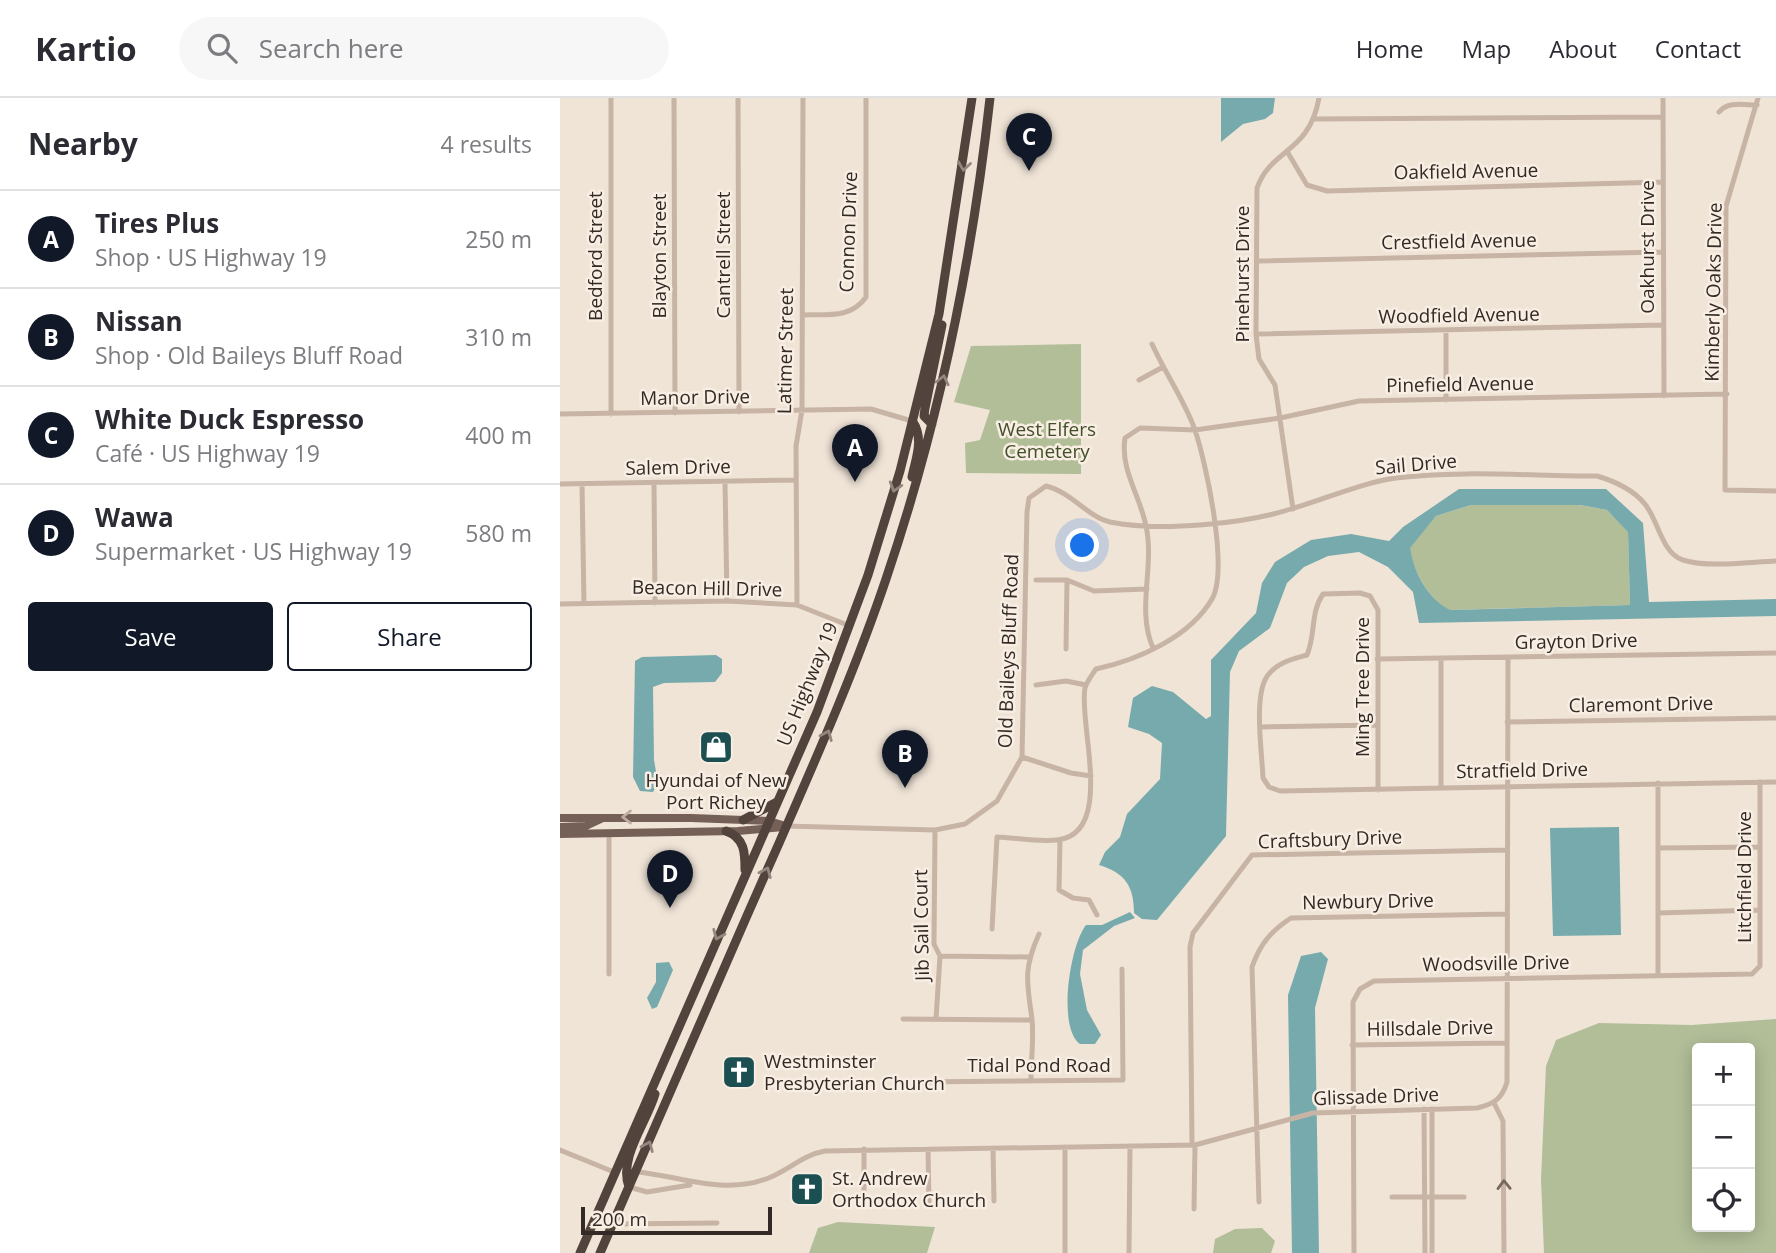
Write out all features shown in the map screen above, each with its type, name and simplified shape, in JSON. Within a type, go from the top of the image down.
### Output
[{"type":"highway","name":"US Highway 19","points":[[580,1253],[778,800],[850,626],[914,422],[939,314],[958,205],[972,98]]},
{"type":"highway","name":"US Highway 19","points":[[600,1253],[867,634],[906,517],[932,424],[964,279],[990,98]]},
{"type":"highway","points":[[932,424],[924,416],[943,324],[939,314]]},
{"type":"highway","points":[[906,517],[919,446],[919,433],[914,422]]},
{"type":"highway","points":[[743,820],[778,800]]},
{"type":"highway","points":[[726,831],[736,835],[744,846],[746,873]]},
{"type":"highway","points":[[629,1187],[626,1178],[627,1162],[650,1109],[662,1069]]},
{"type":"main road","points":[[560,827],[586,826],[604,817]]},
{"type":"main road","points":[[560,818],[743,820],[786,826]]},
{"type":"main road","points":[[560,834],[726,831],[767,825]]},
{"type":"street","name":"Bedford Street","points":[[611,98],[611,414]]},
{"type":"street","name":"Blayton Street","points":[[674,98],[675,413]]},
{"type":"street","name":"Cantrell Street","points":[[738,98],[739,412]]},
{"type":"street","name":"Latimer Street","points":[[797,605],[796,446],[802,410],[803,98]]},
{"type":"street","name":"Connon Drive","points":[[802,314],[849,313],[859,307],[866,297],[866,98]]},
{"type":"street","name":"Pinehurst Drive","points":[[1293,509],[1275,386],[1259,359],[1256,334],[1257,188],[1264,170],[1288,153],[1306,135],[1314,119],[1319,98]]},
{"type":"street","name":"Oakhurst Drive","points":[[1663,98],[1664,396]]},
{"type":"street","name":"Kimberly Oaks Drive","points":[[1758,98],[1727,206],[1725,490],[1776,491]]},
{"type":"street","points":[[1719,112],[1723,107],[1731,105],[1757,105]]},
{"type":"street","points":[[1314,119],[1663,117]]},
{"type":"street","name":"Oakfield Avenue","points":[[1288,153],[1307,185],[1327,191],[1663,182]]},
{"type":"street","name":"Crestfield Avenue","points":[[1257,261],[1663,252]]},
{"type":"street","name":"Woodfield Avenue","points":[[1256,334],[1663,325]]},
{"type":"street","points":[[1446,331],[1446,400]]},
{"type":"street","points":[[992,929],[997,837],[1060,840],[1077,830],[1089,810],[1093,792],[1084,701],[1086,685],[1097,669],[1127,662],[1194,622],[1214,597],[1217,566],[1215,524],[1195,429],[1152,344]]},
{"type":"street","points":[[1139,380],[1163,367]]},
{"type":"street","name":"Pinefield Avenue","points":[[1153,648],[1145,629],[1150,553],[1146,524],[1122,457],[1125,438],[1140,428],[1195,429],[1280,418],[1359,401],[1727,394]]},
{"type":"street","name":"Manor Drive","points":[[560,415],[871,409],[914,422]]},
{"type":"street","name":"Sail Drive","points":[[1036,491],[1046,486],[1059,489],[1108,522],[1215,524],[1254,520],[1352,488],[1395,478],[1456,475],[1597,476],[1618,483],[1644,503],[1672,553],[1683,560],[1722,563],[1776,561]]},
{"type":"street","name":"Salem Drive","points":[[560,484],[796,480]]},
{"type":"street","points":[[725,482],[727,601]]},
{"type":"street","points":[[654,483],[655,603]]},
{"type":"street","points":[[582,484],[584,604]]},
{"type":"street","name":"Old Baileys Bluff Road","points":[[786,826],[935,830],[965,824],[997,801],[1021,757],[1027,512],[1029,498],[1036,491]]},
{"type":"street","points":[[1036,580],[1067,580],[1094,591],[1147,589]]},
{"type":"street","points":[[1066,649],[1067,580]]},
{"type":"street","name":"Ming Tree Drive","points":[[1261,727],[1261,687],[1269,673],[1283,663],[1307,655],[1313,642],[1314,607],[1324,594],[1360,593],[1370,596],[1378,610],[1378,790]]},
{"type":"street","name":"Beacon Hill Drive","points":[[560,604],[727,601],[797,605],[850,626]]},
{"type":"street","name":"Grayton Drive","points":[[1377,659],[1776,653]]},
{"type":"street","points":[[1504,1253],[1503,1121],[1494,1103],[1503,1094],[1507,1082],[1508,658]]},
{"type":"street","points":[[1441,659],[1441,788]]},
{"type":"street","points":[[1036,685],[1066,681],[1086,685]]},
{"type":"street","name":"Claremont Drive","points":[[1507,722],[1776,718]]},
{"type":"street","points":[[1261,727],[1378,724]]},
{"type":"street","name":"Stratfield Drive","points":[[1261,727],[1263,778],[1269,787],[1280,791],[1776,782]]},
{"type":"street","points":[[1021,757],[1071,773],[1091,776]]},
{"type":"street","name":"Litchfield Drive","points":[[1756,972],[1760,966],[1760,782]]},
{"type":"street","points":[[1658,783],[1658,975]]},
{"type":"street","name":"Jib Sail Court","points":[[935,830],[934,944],[940,956],[936,1019]]},
{"type":"street","points":[[609,833],[609,974]]},
{"type":"street","points":[[1060,840],[1059,890],[1073,898],[1089,900],[1097,915]]},
{"type":"street","points":[[1658,848],[1760,847]]},
{"type":"street","name":"Craftsbury Drive","points":[[1194,1144],[1190,947],[1193,933],[1252,855],[1507,850]]},
{"type":"street","points":[[1658,913],[1759,910]]},
{"type":"street","name":"Newbury Drive","points":[[1259,1202],[1259,1130],[1252,967],[1259,948],[1273,930],[1291,918],[1506,914]]},
{"type":"street","points":[[1031,1080],[1032,1020],[1026,997],[1028,957],[1039,934]]},
{"type":"street","points":[[940,956],[1028,957]]},
{"type":"street","name":"Tidal Pond Road","points":[[915,1082],[1123,1080],[1122,969]]},
{"type":"street","name":"Woodsville Drive","points":[[1354,1253],[1352,1045],[1353,1002],[1360,989],[1374,981],[1756,972]]},
{"type":"street","points":[[903,1019],[1032,1020]]},
{"type":"street","name":"Hillsdale Drive","points":[[1352,1045],[1507,1043]]},
{"type":"street","name":"Glissade Drive","points":[[629,1187],[647,1192],[693,1184],[754,1182],[767,1179],[814,1153],[864,1149],[1194,1144],[1259,1130],[1296,1116],[1354,1110],[1477,1108],[1494,1103]]},
{"type":"street","points":[[1424,1109],[1428,1155]]},
{"type":"street","points":[[1425,1253],[1432,1109]]},
{"type":"street","points":[[1424,1132],[1432,1132]]},
{"type":"street","points":[[1194,1144],[1194,1209]]},
{"type":"street","points":[[1129,1253],[1130,1146]]},
{"type":"street","points":[[1065,1147],[1065,1253]]},
{"type":"street","points":[[993,1148],[994,1201]]},
{"type":"street","points":[[864,1149],[864,1203]]},
{"type":"street","points":[[928,1149],[929,1203]]},
{"type":"street","points":[[560,1150],[614,1172]]},
{"type":"street","name":"Glissade Drive","points":[[637,1172],[693,1184]]},
{"type":"street","points":[[1392,1197],[1464,1197]]},
{"type":"street","points":[[1428,1197],[1432,1253]]},
{"type":"street","points":[[612,1224],[718,1223]]},
{"type":"green space","name":"West Elfers Cemetery","points":[[1081,344],[1081,474],[966,473],[965,443],[980,440],[990,410],[954,402],[971,346]]},
{"type":"green space","points":[[1471,505],[1579,505],[1607,510],[1628,531],[1630,605],[1449,610],[1441,605],[1423,584],[1409,548],[1436,516]]},
{"type":"green space","points":[[1776,1019],[1776,1253],[1544,1253],[1541,1179],[1546,1066],[1556,1040],[1599,1023],[1692,1025]]},
{"type":"green space","points":[[838,1222],[935,1227],[927,1253],[809,1253],[818,1228]]},
{"type":"green space","points":[[1262,1228],[1275,1241],[1271,1253],[1213,1253],[1215,1239],[1235,1229]]},
{"type":"water","points":[[1221,98],[1275,98],[1273,113],[1265,119],[1243,124],[1221,142]]},
{"type":"water","points":[[1459,489],[1606,489],[1643,523],[1649,602],[1776,599],[1776,616],[1419,623],[1413,592],[1388,567],[1359,552],[1328,556],[1304,567],[1287,583],[1270,628],[1239,651],[1230,672],[1226,836],[1157,920],[1142,919],[1134,913],[1132,895],[1126,882],[1115,872],[1099,865],[1105,852],[1120,837],[1127,814],[1160,779],[1162,743],[1149,734],[1128,727],[1133,698],[1152,686],[1173,692],[1206,719],[1211,716],[1211,660],[1256,613],[1262,583],[1275,562],[1311,540],[1351,534],[1389,541],[1403,527]],"holes":[[[1471,505],[1580,505],[1607,510],[1628,532],[1630,605],[1450,610],[1428,591],[1415,566],[1410,548],[1436,516]]]},
{"type":"water","points":[[716,655],[722,659],[722,673],[715,682],[664,683],[653,687],[654,760],[658,783],[653,792],[640,791],[633,777],[635,661],[642,657]]},
{"type":"water","points":[[1619,827],[1621,935],[1553,936],[1550,828]]},
{"type":"water","points":[[1130,912],[1135,918],[1114,926],[1083,950],[1080,974],[1087,1010],[1101,1035],[1095,1044],[1080,1044],[1073,1035],[1069,1021],[1068,986],[1080,935],[1086,925],[1102,925]]},
{"type":"water","points":[[1321,952],[1328,959],[1315,1008],[1319,1253],[1292,1253],[1288,995],[1301,956]]},
{"type":"water","points":[[669,962],[673,970],[657,1007],[652,1009],[647,998],[656,982],[656,963]]},
{"type":"place","name":"White Duck Espresso","points":[[1029,171]]},
{"type":"place","name":"Tires Plus","points":[[855,482]]},
{"type":"place","name":"Hyundai of New Port Richey","points":[[716,747]]},
{"type":"place","name":"Nissan","points":[[905,788]]},
{"type":"place","name":"Wawa","points":[[670,908]]},
{"type":"place","name":"Westminster Presbyterian Church","points":[[739,1072]]},
{"type":"place","name":"St. Andrew Orthodox Church","points":[[807,1189]]}]
